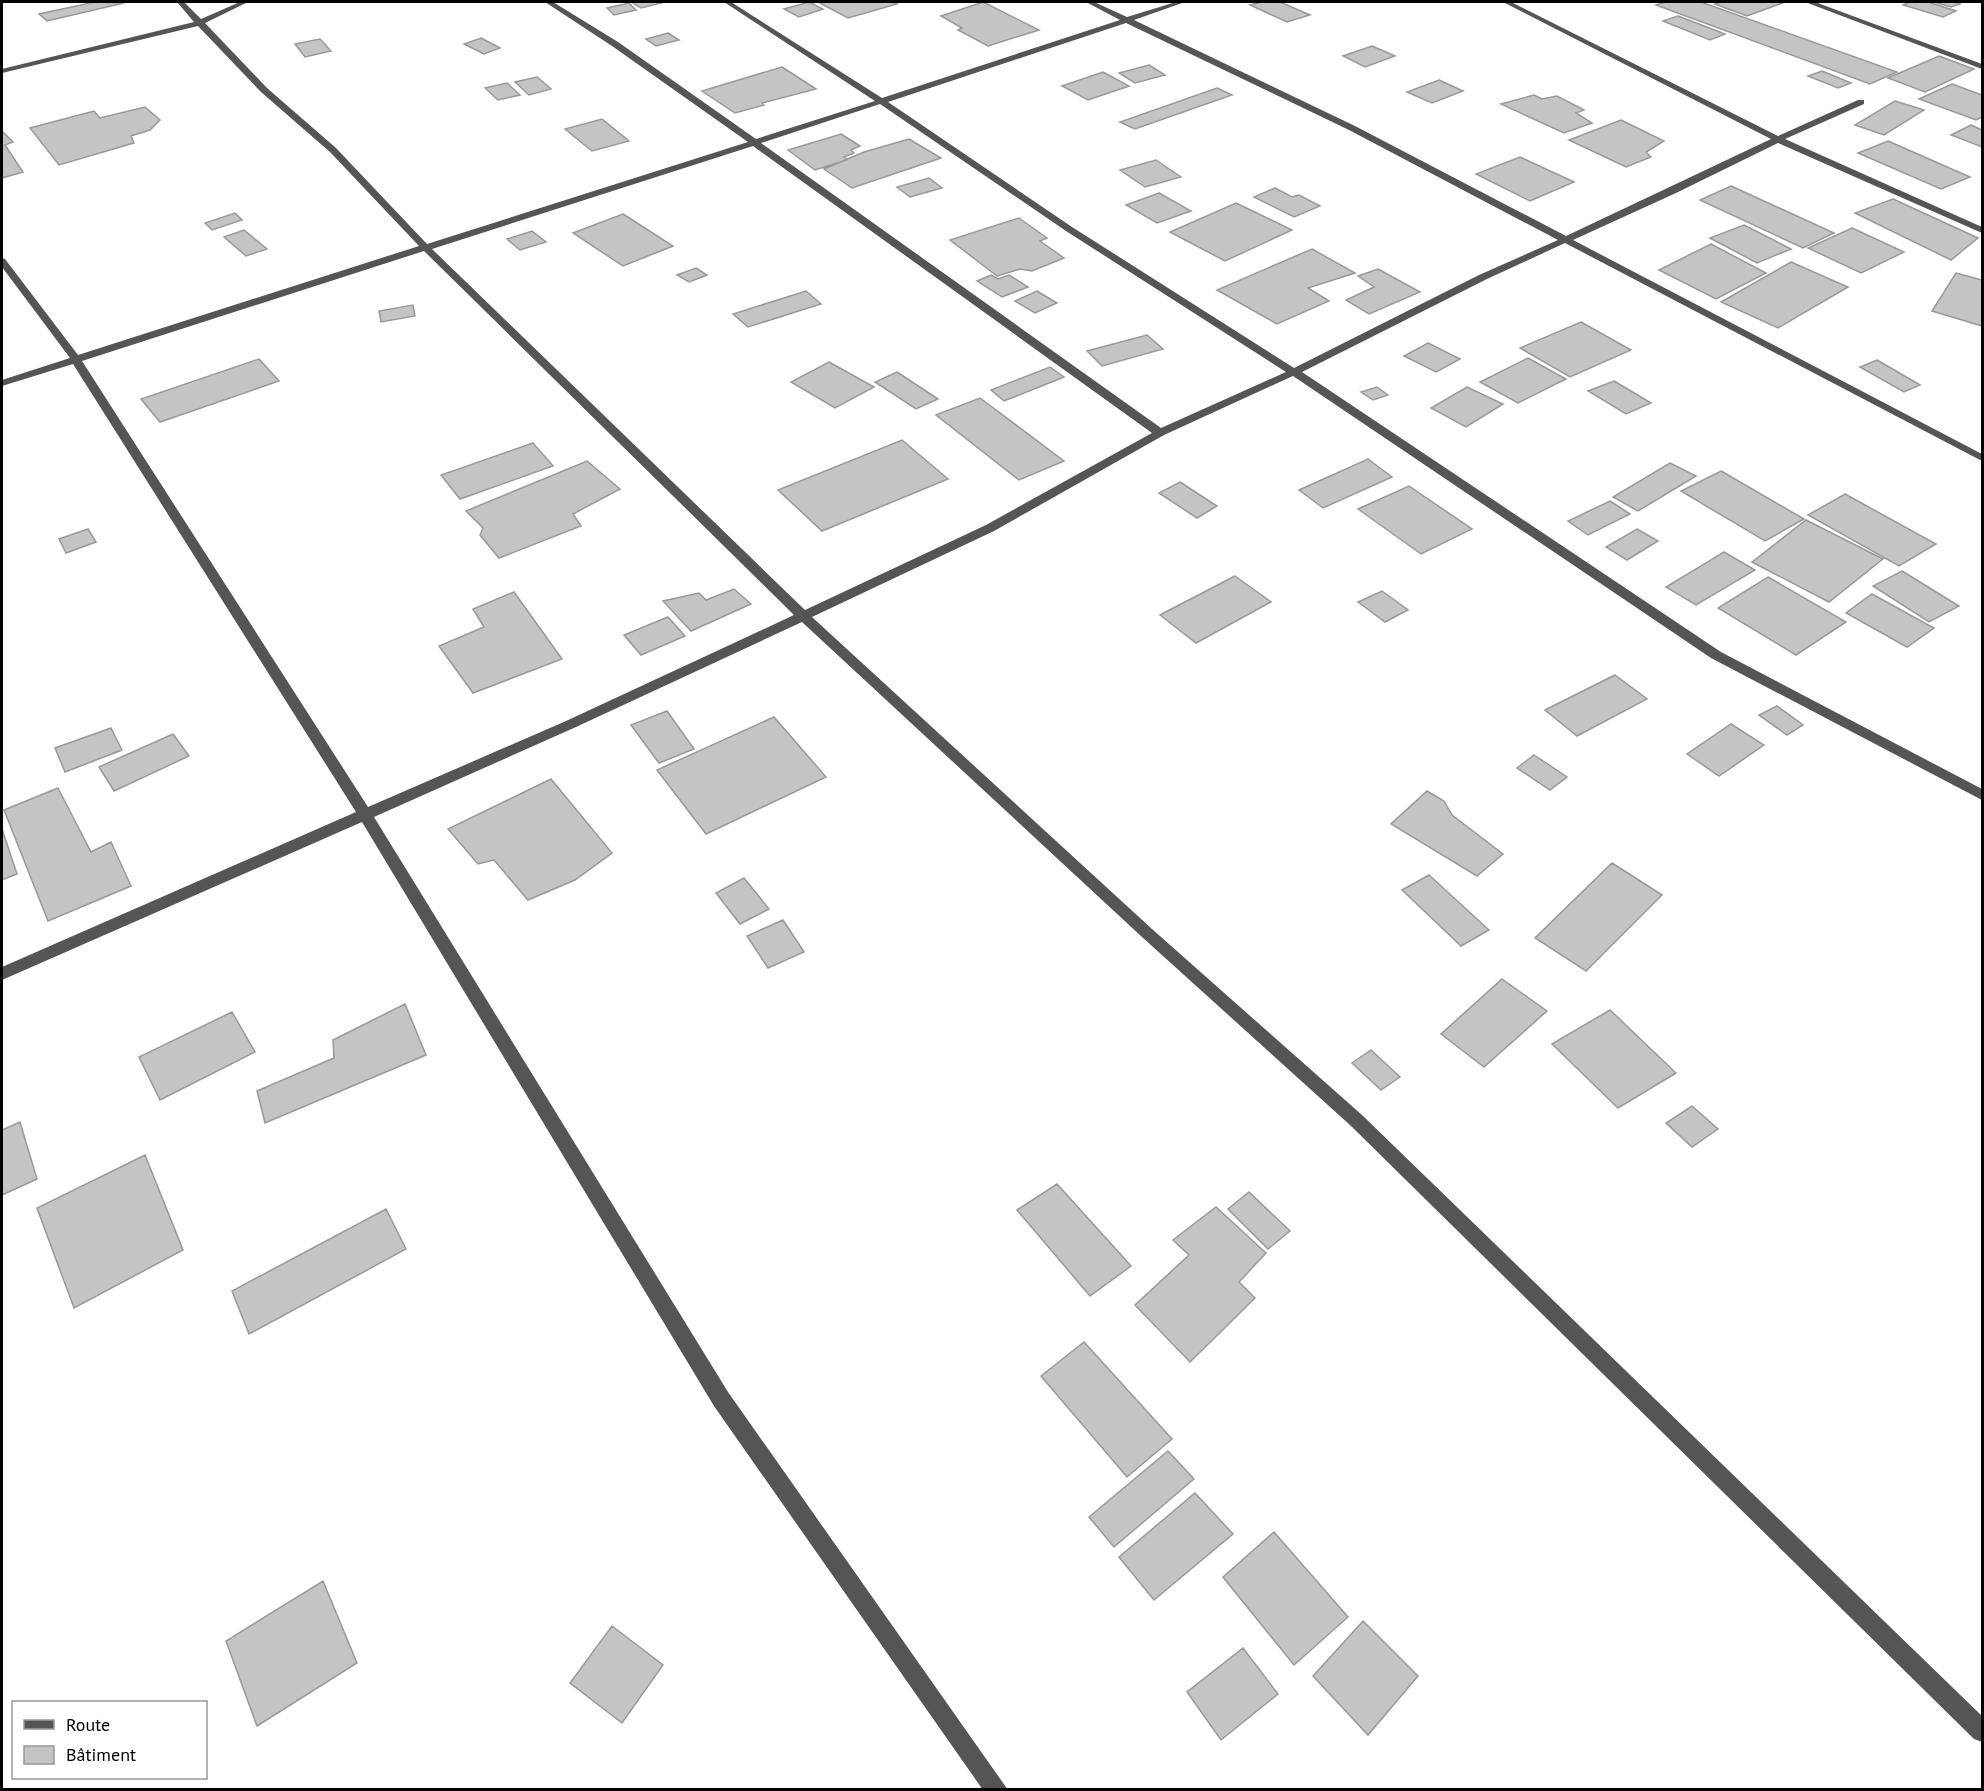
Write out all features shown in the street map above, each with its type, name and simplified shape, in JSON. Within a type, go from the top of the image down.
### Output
[{"type":"street","points":[[180,2],[264,90],[333,150],[424,247],[803,616],[1147,933],[1356,1120],[1983,1731]]},
{"type":"street","points":[[2,71],[199,23],[245,2]]},
{"type":"street","points":[[548,2],[615,44],[886,235],[1160,433]]},
{"type":"street","points":[[727,2],[881,101],[1069,229],[1294,372],[1716,654],[1983,795]]},
{"type":"street","points":[[1089,2],[1352,128],[1983,458]]},
{"type":"street","points":[[2,383],[1182,2]]},
{"type":"street","points":[[1506,2],[1776,140],[1983,230]]},
{"type":"street","points":[[1809,2],[1983,67]]},
{"type":"street","points":[[2,974],[571,724],[803,616],[990,528],[1160,433],[1294,372],[1566,239],[1861,102]]},
{"type":"street","points":[[2,261],[75,358],[364,813],[721,1399],[997,1790]]},
{"type":"building","points":[[95,2],[124,3],[47,21],[39,14]]},
{"type":"building","points":[[631,2],[665,2],[641,8]]},
{"type":"building","points":[[809,2],[823,9],[799,17],[784,9]]},
{"type":"building","points":[[818,2],[891,2],[897,4],[848,18]]},
{"type":"building","points":[[983,2],[1039,30],[988,46],[958,30],[962,28],[941,16]]},
{"type":"building","points":[[1280,2],[1310,15],[1287,22],[1250,5]]},
{"type":"building","points":[[1665,2],[1701,2],[1897,72],[1870,84],[1656,5]]},
{"type":"building","points":[[1785,2],[1747,16],[1715,4]]},
{"type":"building","points":[[1910,2],[1928,2],[1956,11],[1943,17],[1903,5]]},
{"type":"building","points":[[1934,2],[1954,2],[1960,4],[1951,7]]},
{"type":"building","points":[[629,3],[636,10],[614,15],[607,8]]},
{"type":"building","points":[[1678,16],[1725,34],[1710,40],[1663,21]]},
{"type":"building","points":[[668,33],[679,40],[656,46],[646,39]]},
{"type":"building","points":[[481,38],[500,48],[484,54],[464,44]]},
{"type":"building","points":[[320,39],[331,51],[305,57],[295,44]]},
{"type":"building","points":[[1372,46],[1395,56],[1365,67],[1343,56]]},
{"type":"building","points":[[1939,56],[1974,69],[1925,92],[1888,78]]},
{"type":"building","points":[[1149,65],[1165,75],[1135,83],[1119,73]]},
{"type":"building","points":[[782,67],[816,89],[762,103],[764,105],[735,113],[702,91]]},
{"type":"building","points":[[1822,71],[1851,83],[1838,88],[1808,76]]},
{"type":"building","points":[[1103,72],[1129,86],[1088,100],[1062,86]]},
{"type":"building","points":[[537,77],[551,89],[529,95],[515,82]]},
{"type":"building","points":[[1439,80],[1463,91],[1432,103],[1407,92]]},
{"type":"building","points":[[507,83],[520,95],[498,100],[485,88]]},
{"type":"building","points":[[1952,84],[1982,95],[1982,117],[1976,120],[1919,99]]},
{"type":"building","points":[[1217,88],[1232,95],[1135,129],[1120,122]]},
{"type":"building","points":[[1534,95],[1542,99],[1557,96],[1584,110],[1576,113],[1592,123],[1564,133],[1501,104]]},
{"type":"building","points":[[1895,101],[1924,110],[1884,135],[1855,125]]},
{"type":"building","points":[[145,107],[160,120],[150,130],[131,136],[134,143],[59,165],[30,128],[94,111],[100,118]]},
{"type":"building","points":[[602,119],[629,141],[592,151],[565,129]]},
{"type":"building","points":[[1621,120],[1664,141],[1646,152],[1651,157],[1626,167],[1569,140]]},
{"type":"building","points":[[1971,125],[1982,130],[1982,147],[1951,135]]},
{"type":"building","points":[[2,131],[13,142],[5,145],[23,172],[2,178]]},
{"type":"building","points":[[841,134],[860,146],[851,150],[854,153],[844,157],[847,160],[815,170],[788,150]]},
{"type":"building","points":[[909,139],[941,158],[852,188],[824,169],[864,152]]},
{"type":"building","points":[[1888,141],[1970,177],[1941,189],[1858,153]]},
{"type":"building","points":[[1520,157],[1574,182],[1530,201],[1476,174]]},
{"type":"building","points":[[1156,160],[1181,177],[1145,187],[1120,170]]},
{"type":"building","points":[[929,178],[942,188],[910,197],[897,187]]},
{"type":"building","points":[[1731,186],[1834,233],[1803,248],[1700,200]]},
{"type":"building","points":[[1275,188],[1292,197],[1299,195],[1320,206],[1294,217],[1254,197]]},
{"type":"building","points":[[1159,193],[1191,211],[1157,223],[1126,205]]},
{"type":"building","points":[[1893,199],[1978,238],[1951,260],[1855,213]]},
{"type":"building","points":[[1236,203],[1292,230],[1225,261],[1170,232]]},
{"type":"building","points":[[235,213],[242,220],[212,230],[205,223]]},
{"type":"building","points":[[623,214],[673,246],[623,266],[573,233]]},
{"type":"building","points":[[1019,218],[1047,238],[1040,241],[1064,258],[1032,271],[1020,269],[997,276],[950,240]]},
{"type":"building","points":[[1744,225],[1791,249],[1757,263],[1710,238]]},
{"type":"building","points":[[1852,228],[1904,252],[1861,273],[1808,248]]},
{"type":"building","points":[[244,230],[267,249],[246,256],[224,237]]},
{"type":"building","points":[[532,231],[546,242],[520,250],[507,239]]},
{"type":"building","points":[[1711,244],[1766,273],[1716,299],[1659,270]]},
{"type":"building","points":[[1312,249],[1355,273],[1308,288],[1329,301],[1277,324],[1217,290]]},
{"type":"building","points":[[1791,262],[1848,287],[1778,328],[1721,302]]},
{"type":"building","points":[[696,268],[707,275],[689,282],[677,275]]},
{"type":"building","points":[[1378,269],[1420,292],[1369,314],[1346,300],[1374,287],[1358,276]]},
{"type":"building","points":[[1956,273],[1982,280],[1982,326],[1932,311]]},
{"type":"building","points":[[991,275],[998,279],[1009,275],[1028,287],[1002,297],[977,281]]},
{"type":"building","points":[[806,291],[821,304],[748,327],[733,314]]},
{"type":"building","points":[[1037,291],[1057,303],[1035,313],[1015,301]]},
{"type":"building","points":[[413,305],[415,316],[381,322],[379,311]]},
{"type":"building","points":[[1581,322],[1631,350],[1570,377],[1520,348]]},
{"type":"building","points":[[1147,335],[1163,349],[1102,366],[1087,351]]},
{"type":"building","points":[[1428,343],[1460,359],[1436,372],[1404,356]]},
{"type":"building","points":[[1528,358],[1566,379],[1518,403],[1480,382]]},
{"type":"building","points":[[259,359],[279,381],[160,422],[141,399]]},
{"type":"building","points":[[1877,360],[1920,385],[1904,392],[1860,367]]},
{"type":"building","points":[[829,362],[874,387],[835,408],[791,382]]},
{"type":"building","points":[[1050,367],[1064,377],[1004,401],[991,390]]},
{"type":"building","points":[[897,372],[938,399],[916,409],[875,382]]},
{"type":"building","points":[[1614,381],[1651,403],[1626,414],[1588,391]]},
{"type":"building","points":[[1377,387],[1388,395],[1373,400],[1361,392]]},
{"type":"building","points":[[1467,387],[1503,404],[1466,427],[1431,408]]},
{"type":"building","points":[[980,398],[1064,461],[1019,480],[936,415]]},
{"type":"building","points":[[902,440],[948,479],[822,531],[778,490]]},
{"type":"building","points":[[533,443],[553,466],[460,499],[441,475]]},
{"type":"building","points":[[1368,459],[1392,477],[1323,508],[1299,490]]},
{"type":"building","points":[[587,461],[620,489],[573,514],[581,526],[499,558],[480,535],[483,528],[466,511]]},
{"type":"building","points":[[1670,463],[1696,476],[1638,511],[1613,497]]},
{"type":"building","points":[[1721,471],[1804,519],[1765,541],[1681,491]]},
{"type":"building","points":[[1180,482],[1217,506],[1197,518],[1159,493]]},
{"type":"building","points":[[1409,486],[1472,529],[1421,554],[1358,509]]},
{"type":"building","points":[[1845,494],[1936,544],[1899,566],[1808,515]]},
{"type":"building","points":[[1610,501],[1630,514],[1588,535],[1568,521]]},
{"type":"building","points":[[1806,520],[1883,559],[1829,602],[1752,562]]},
{"type":"building","points":[[88,529],[96,542],[66,553],[59,539]]},
{"type":"building","points":[[1637,529],[1658,541],[1627,560],[1606,547]]},
{"type":"building","points":[[1724,552],[1755,570],[1696,605],[1666,587]]},
{"type":"building","points":[[1902,571],[1959,606],[1929,622],[1873,586]]},
{"type":"building","points":[[1235,576],[1271,602],[1196,643],[1160,615]]},
{"type":"building","points":[[1768,577],[1846,622],[1796,655],[1718,608]]},
{"type":"building","points":[[734,589],[751,604],[691,631],[663,601],[699,593],[706,600]]},
{"type":"building","points":[[1382,591],[1408,610],[1385,622],[1358,602]]},
{"type":"building","points":[[514,592],[562,659],[473,693],[439,646],[484,627],[473,609]]},
{"type":"building","points":[[1872,594],[1934,628],[1907,647],[1846,613]]},
{"type":"building","points":[[668,617],[685,636],[641,655],[624,635]]},
{"type":"building","points":[[1615,675],[1647,699],[1577,736],[1545,710]]},
{"type":"building","points":[[1777,706],[1803,725],[1787,735],[1759,715]]},
{"type":"building","points":[[667,711],[694,749],[659,763],[631,725]]},
{"type":"building","points":[[774,717],[826,777],[706,834],[657,770]]},
{"type":"building","points":[[1731,724],[1764,745],[1719,776],[1687,754]]},
{"type":"building","points":[[111,728],[122,750],[65,772],[55,748]]},
{"type":"building","points":[[173,734],[189,756],[114,791],[99,767]]},
{"type":"building","points":[[1534,755],[1567,777],[1550,790],[1517,768]]},
{"type":"building","points":[[551,779],[612,853],[575,880],[528,900],[494,860],[478,864],[448,829]]},
{"type":"building","points":[[58,788],[91,852],[111,842],[131,886],[48,921],[4,810]]},
{"type":"building","points":[[1427,791],[1444,801],[1452,815],[1503,854],[1477,876],[1391,824]]},
{"type":"building","points":[[2,829],[17,874],[2,880]]},
{"type":"building","points":[[1612,863],[1662,895],[1586,971],[1535,938]]},
{"type":"building","points":[[1429,875],[1489,930],[1461,946],[1402,890]]},
{"type":"building","points":[[744,878],[769,909],[740,924],[716,893]]},
{"type":"building","points":[[783,920],[804,952],[768,968],[747,936]]},
{"type":"building","points":[[1502,979],[1547,1011],[1484,1067],[1441,1034]]},
{"type":"building","points":[[405,1004],[426,1055],[265,1123],[257,1091],[334,1058],[333,1040]]},
{"type":"building","points":[[1610,1010],[1676,1073],[1618,1108],[1552,1044]]},
{"type":"building","points":[[232,1012],[255,1052],[160,1100],[139,1057]]},
{"type":"building","points":[[1371,1050],[1400,1077],[1381,1090],[1352,1063]]},
{"type":"building","points":[[1692,1106],[1718,1129],[1692,1147],[1666,1123]]},
{"type":"building","points":[[20,1122],[37,1179],[2,1195],[2,1130]]},
{"type":"building","points":[[145,1155],[183,1250],[74,1308],[37,1208]]},
{"type":"building","points":[[1057,1184],[1131,1266],[1090,1296],[1017,1210]]},
{"type":"building","points":[[1249,1192],[1290,1231],[1268,1249],[1228,1209]]},
{"type":"building","points":[[1216,1207],[1266,1253],[1239,1282],[1255,1298],[1190,1362],[1135,1305],[1189,1255],[1173,1240]]},
{"type":"building","points":[[386,1209],[406,1249],[249,1334],[232,1291]]},
{"type":"building","points":[[1084,1342],[1172,1439],[1127,1477],[1041,1376]]},
{"type":"building","points":[[1168,1451],[1194,1479],[1114,1547],[1089,1517]]},
{"type":"building","points":[[1195,1493],[1233,1534],[1154,1600],[1119,1557]]},
{"type":"building","points":[[1274,1532],[1348,1617],[1294,1665],[1223,1577]]},
{"type":"building","points":[[323,1581],[357,1663],[257,1726],[226,1641]]},
{"type":"building","points":[[1363,1621],[1418,1676],[1368,1735],[1313,1676]]},
{"type":"building","points":[[612,1626],[663,1665],[622,1723],[570,1683]]},
{"type":"building","points":[[1243,1648],[1278,1694],[1221,1740],[1187,1692]]}]
